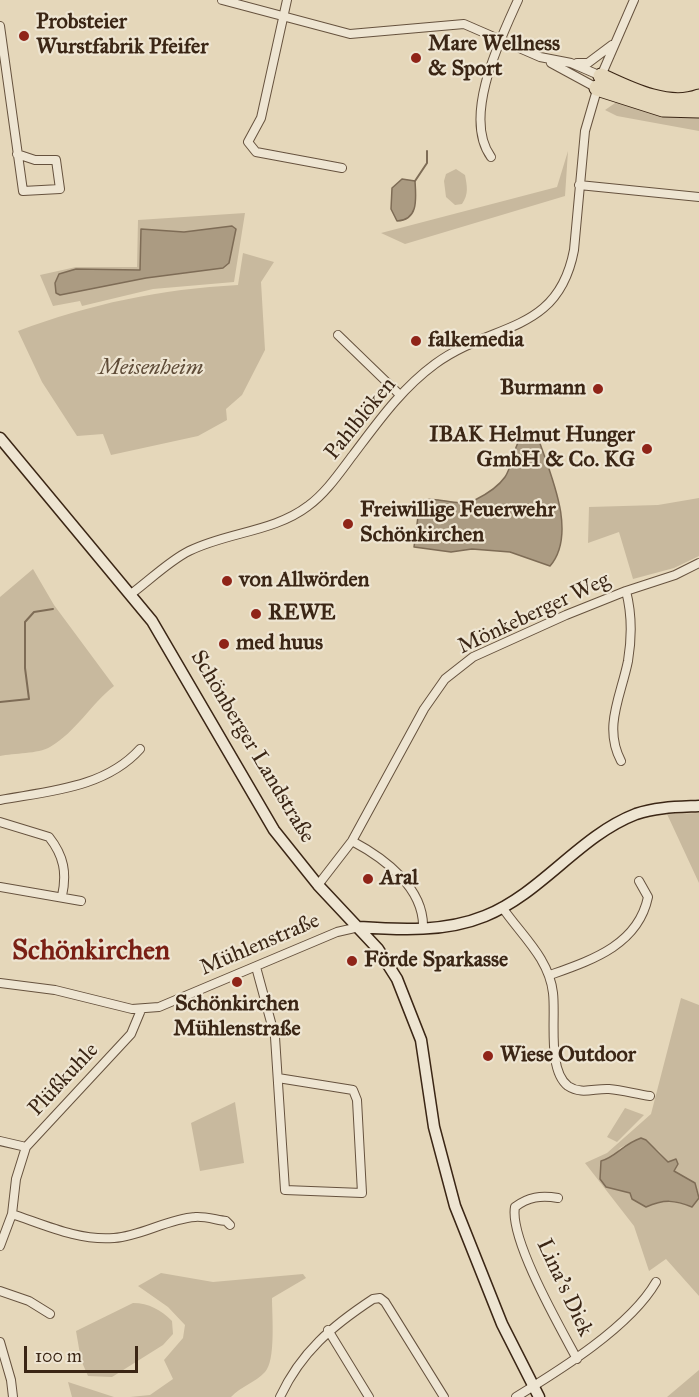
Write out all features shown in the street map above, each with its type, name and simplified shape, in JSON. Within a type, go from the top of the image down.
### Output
[{"type":"highway","points":[[599,82],[664,99],[681,101],[699,98]]},
{"type":"highway","points":[[599,82],[663,109],[699,110]]},
{"type":"main road","name":"Schönberger Landstraße","points":[[0,438],[131,594],[162,635],[274,830],[318,885],[378,949],[397,979],[414,1019],[426,1066],[434,1127],[455,1206],[502,1324],[539,1397]]},
{"type":"main road","points":[[359,927],[423,929],[463,923],[502,907],[543,880],[616,823],[638,813],[661,808],[699,806]]},
{"type":"street","points":[[222,0],[357,35],[454,23],[468,26],[599,82]]},
{"type":"street","points":[[287,0],[261,117],[248,142],[256,152],[342,168]]},
{"type":"street","points":[[492,157],[482,144],[484,83],[499,41],[518,0]]},
{"type":"street","name":"Pahlblöken","points":[[131,594],[189,551],[276,522],[309,506],[336,478],[400,395],[435,364],[472,342],[528,319],[558,295],[570,268],[574,250],[584,135],[599,82],[634,0]]},
{"type":"street","points":[[0,26],[23,191],[60,189],[56,160],[35,160],[18,154]]},
{"type":"street","points":[[540,57],[571,63],[588,63],[615,43]]},
{"type":"street","points":[[571,63],[599,82]]},
{"type":"street","points":[[579,185],[699,197]]},
{"type":"street","points":[[338,335],[400,395]]},
{"type":"street","name":"Mönkeberger Weg","points":[[318,885],[352,841],[424,708],[445,679],[473,657],[626,591],[675,575],[699,563]]},
{"type":"street","points":[[621,761],[613,745],[613,723],[630,643],[626,591]]},
{"type":"street","points":[[0,800],[89,783],[134,756],[140,749]]},
{"type":"street","points":[[0,822],[49,837],[63,858],[65,883],[62,896]]},
{"type":"street","points":[[352,841],[382,859],[401,878],[421,909],[423,929]]},
{"type":"street","points":[[550,975],[590,961],[621,942],[636,926],[645,911],[648,897],[639,881]]},
{"type":"street","points":[[0,886],[81,901]]},
{"type":"street","points":[[502,907],[537,951],[550,975],[555,1005],[556,1066],[561,1078],[568,1086],[580,1091],[610,1089],[650,1096]]},
{"type":"street","name":"Mühlenstraße","points":[[0,983],[55,990],[141,1010],[159,1007],[338,932],[359,927]]},
{"type":"street","points":[[256,967],[275,1037],[285,1190],[362,1193],[357,1100],[353,1090],[278,1078]]},
{"type":"street","name":"Plüßkuhle","points":[[0,1246],[12,1214],[16,1179],[26,1147],[131,1034],[141,1010]]},
{"type":"street","points":[[0,1141],[26,1147]]},
{"type":"street","name":"Lina's Diek","points":[[558,1197],[542,1195],[522,1202],[515,1207],[514,1219],[534,1278],[577,1359]]},
{"type":"street","points":[[12,1214],[73,1235],[94,1238],[116,1238],[140,1233],[196,1216],[226,1221],[230,1225]]},
{"type":"street","points":[[516,1397],[577,1359],[647,1298],[656,1282]]},
{"type":"street","points":[[0,1291],[29,1301],[50,1314]]},
{"type":"street","points":[[279,1397],[300,1363],[328,1330],[373,1299],[380,1298],[390,1310],[444,1397]]},
{"type":"street","points":[[328,1330],[369,1397]]},
{"type":"street","points":[[0,1342],[12,1380],[13,1397]]},
{"type":"green space","points":[[618,101],[699,116],[699,131],[617,116],[605,110]]},
{"type":"green space","points":[[568,151],[565,196],[405,244],[381,233],[557,187]]},
{"type":"green space","points":[[456,169],[465,175],[467,190],[462,204],[455,205],[446,197],[444,181],[446,174]]},
{"type":"green space","points":[[245,213],[234,282],[153,289],[82,306],[80,301],[53,306],[40,275],[76,267],[137,267],[138,220]],"holes":[[[232,226],[223,268],[146,278],[60,295],[55,283],[59,274],[76,269],[140,270],[141,229],[184,232]]]},
{"type":"green space","name":"Meisenheim","points":[[243,253],[274,262],[261,282],[265,350],[242,395],[226,409],[227,420],[198,436],[111,455],[103,434],[77,436],[42,382],[18,331],[72,313],[126,299],[181,290],[238,285]]},
{"type":"green space","points":[[699,498],[699,556],[674,568],[633,579],[619,532],[588,543],[589,507],[658,505]]},
{"type":"green space","points":[[33,569],[54,605],[114,686],[68,734],[50,747],[33,752],[0,756],[0,597]]},
{"type":"green space","points":[[699,813],[699,883],[667,814]]},
{"type":"green space","points":[[681,998],[699,1005],[699,1196],[695,1183],[674,1171],[676,1159],[668,1162],[659,1151],[640,1138],[620,1148],[612,1158],[613,1186],[660,1201],[676,1200],[692,1207],[699,1198],[699,1296],[666,1259],[649,1271],[634,1226],[585,1163],[607,1153],[651,1114]]},
{"type":"green space","points":[[235,1102],[244,1163],[200,1171],[191,1123]]},
{"type":"green space","points":[[625,1108],[644,1115],[617,1142],[607,1137]]},
{"type":"green space","points":[[161,1273],[213,1282],[303,1274],[306,1278],[272,1298],[273,1337],[268,1366],[261,1376],[231,1397],[130,1397],[150,1395],[173,1379],[164,1360],[183,1338],[185,1325],[168,1307],[138,1286]]},
{"type":"green space","points":[[133,1303],[149,1306],[164,1314],[172,1321],[173,1334],[163,1345],[112,1377],[88,1376],[81,1360],[76,1331]]},
{"type":"green space","points":[[699,1370],[699,1397],[667,1397]]},
{"type":"green space","points":[[68,1382],[114,1397],[72,1397]]},
{"type":"shaded area","points":[[402,179],[415,181],[416,201],[409,217],[397,221],[391,209],[392,188]]},
{"type":"shaded area","points":[[232,226],[236,229],[229,263],[223,268],[146,278],[60,295],[56,293],[55,283],[59,274],[76,269],[140,270],[141,229],[184,232]]},
{"type":"shaded area","points":[[530,430],[536,432],[553,482],[561,518],[562,536],[558,552],[550,566],[510,552],[472,549],[451,552],[414,547],[420,501],[434,499],[461,503],[475,500],[487,493],[505,477],[517,444]]},
{"type":"shaded area","points":[[641,1138],[646,1140],[668,1162],[676,1159],[678,1164],[674,1171],[695,1183],[699,1198],[692,1207],[669,1201],[646,1207],[632,1199],[630,1193],[606,1187],[600,1179],[601,1161]]},
{"type":"waterway","points":[[415,181],[427,163],[427,151]]},
{"type":"waterway","points":[[0,702],[29,699],[25,668],[25,622],[34,612],[53,609]]},
{"type":"place","name":"Probsteier Wurstfabrik Pfeifer","points":[[24,36]]},
{"type":"place","name":"Mare Wellness & Sport","points":[[416,58]]},
{"type":"place","name":"falkemedia","points":[[416,341]]},
{"type":"place","name":"Burmann","points":[[598,389]]},
{"type":"place","name":"IBAK Helmut Hunger GmbH & Co. KG","points":[[647,449]]},
{"type":"place","name":"Freiwillige Feuerwehr Schönkirchen","points":[[348,524]]},
{"type":"place","name":"von Allwörden","points":[[227,581]]},
{"type":"place","name":"REWE","points":[[256,614]]},
{"type":"place","name":"med huus","points":[[224,644]]},
{"type":"place","name":"Aral","points":[[368,879]]},
{"type":"place","name":"Förde Sparkasse","points":[[352,961]]},
{"type":"place","name":"Schönkirchen Mühlenstraße","points":[[237,982]]},
{"type":"place","name":"Wiese Outdoor","points":[[488,1056]]},
{"type":"district","name":"Schönkirchen","points":[[91,952]]}]
